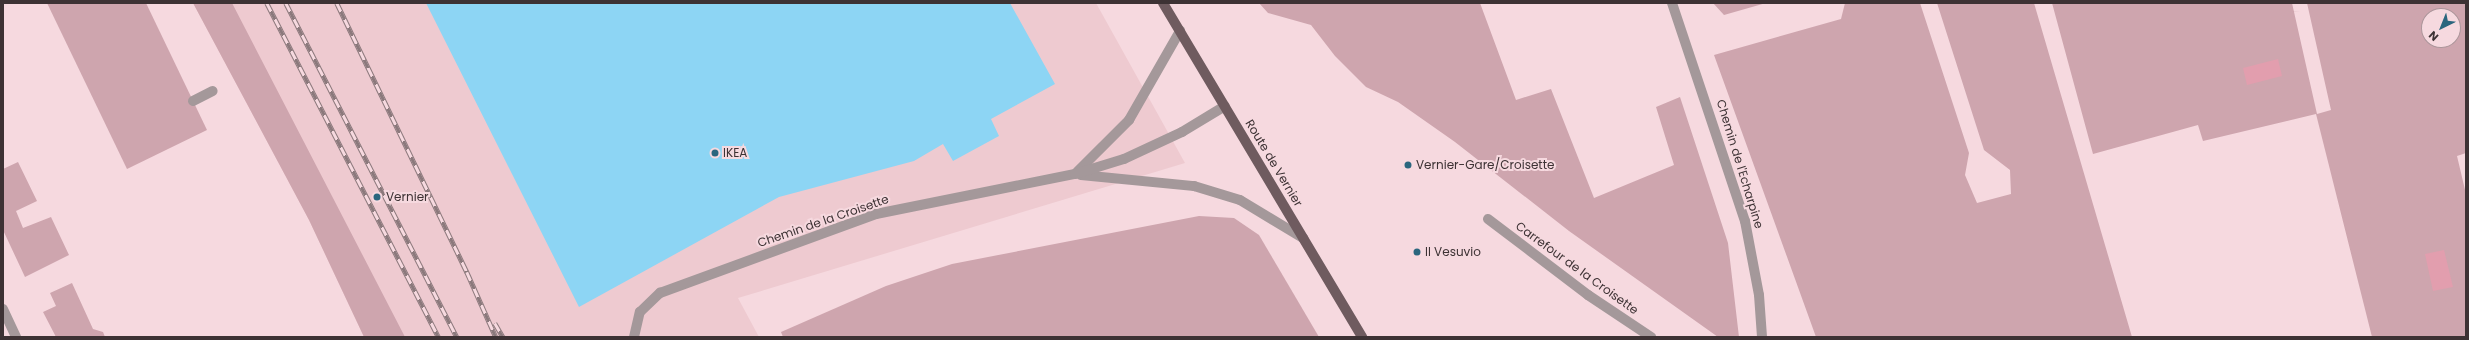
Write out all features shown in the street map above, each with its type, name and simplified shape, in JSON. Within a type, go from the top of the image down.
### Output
[{"type":"main road","name":"Route de Vernier","points":[[1163,3],[1362,337]]},
{"type":"street","name":"Chemin de l'Echarpine","points":[[1672,3],[1746,221],[1759,295],[1762,337]]},
{"type":"street","points":[[1075,174],[1129,120],[1180,31]]},
{"type":"street","points":[[193,101],[213,91]]},
{"type":"street","name":"Chemin de la Croisette","points":[[634,337],[640,312],[660,293],[876,214],[1075,174],[1124,159],[1182,132],[1225,106]]},
{"type":"street","points":[[1075,174],[1194,186],[1240,200],[1304,238]]},
{"type":"street","name":"Carrefour de la Croisette","points":[[1488,219],[1588,295],[1651,337]]},
{"type":"street","points":[[3,309],[16,337]]},
{"type":"shaded area","points":[[47,3],[146,3],[207,130],[127,169]]},
{"type":"shaded area","points":[[193,3],[1096,3],[1185,163],[738,298],[759,337],[364,337],[309,220]]},
{"type":"shaded area","points":[[193,3],[232,3],[405,337],[364,337],[309,220]]},
{"type":"shaded area","points":[[1259,3],[1480,3],[1516,100],[1551,89],[1594,198],[1674,165],[1656,107],[1680,97],[1728,243],[1739,337],[1718,337],[1569,231],[1455,142],[1398,102],[1366,87],[1335,56],[1311,25],[1268,13]]},
{"type":"shaded area","points":[[1713,3],[1766,3],[1724,15]]},
{"type":"shaded area","points":[[1845,3],[1920,3],[1969,153],[1965,175],[1977,203],[2011,194],[2010,170],[1984,150],[1937,3],[2034,3],[2132,337],[1816,337],[1714,55],[1841,19]]},
{"type":"shaded area","points":[[2052,3],[2292,3],[2317,114],[2331,110],[2307,3],[2466,3],[2466,153],[2457,156],[2466,194],[2466,337],[2372,337],[2316,114],[2203,141],[2198,125],[2093,154]]},
{"type":"shaded area","points":[[2278,59],[2282,76],[2247,85],[2243,68]]},
{"type":"shaded area","points":[[18,162],[37,201],[16,211],[23,228],[51,217],[69,255],[25,277],[3,230],[3,169]]},
{"type":"shaded area","points":[[1199,216],[1234,218],[1259,235],[1319,337],[783,337],[781,332],[886,286],[952,264]]},
{"type":"shaded area","points":[[2444,250],[2453,287],[2433,291],[2425,254]]},
{"type":"shaded area","points":[[72,283],[93,329],[103,332],[105,337],[56,337],[43,312],[56,306],[50,293]]},
{"type":"building","name":"IKEA","points":[[426,3],[1010,3],[1055,84],[991,119],[999,136],[953,161],[943,144],[914,161],[779,197],[579,307]]},
{"type":"railway","points":[[267,3],[439,337]]},
{"type":"railway","points":[[286,3],[457,337]]},
{"type":"railway","points":[[337,3],[467,272],[496,337]]},
{"type":"railway","points":[[495,323],[503,337]]},
{"type":"place","name":"IKEA","points":[[715,153]]},
{"type":"place","name":"Vernier-Gare/Croisette","points":[[1408,165]]},
{"type":"place","name":"Vernier","points":[[377,197]]},
{"type":"place","name":"Il Vesuvio","points":[[1417,252]]}]
